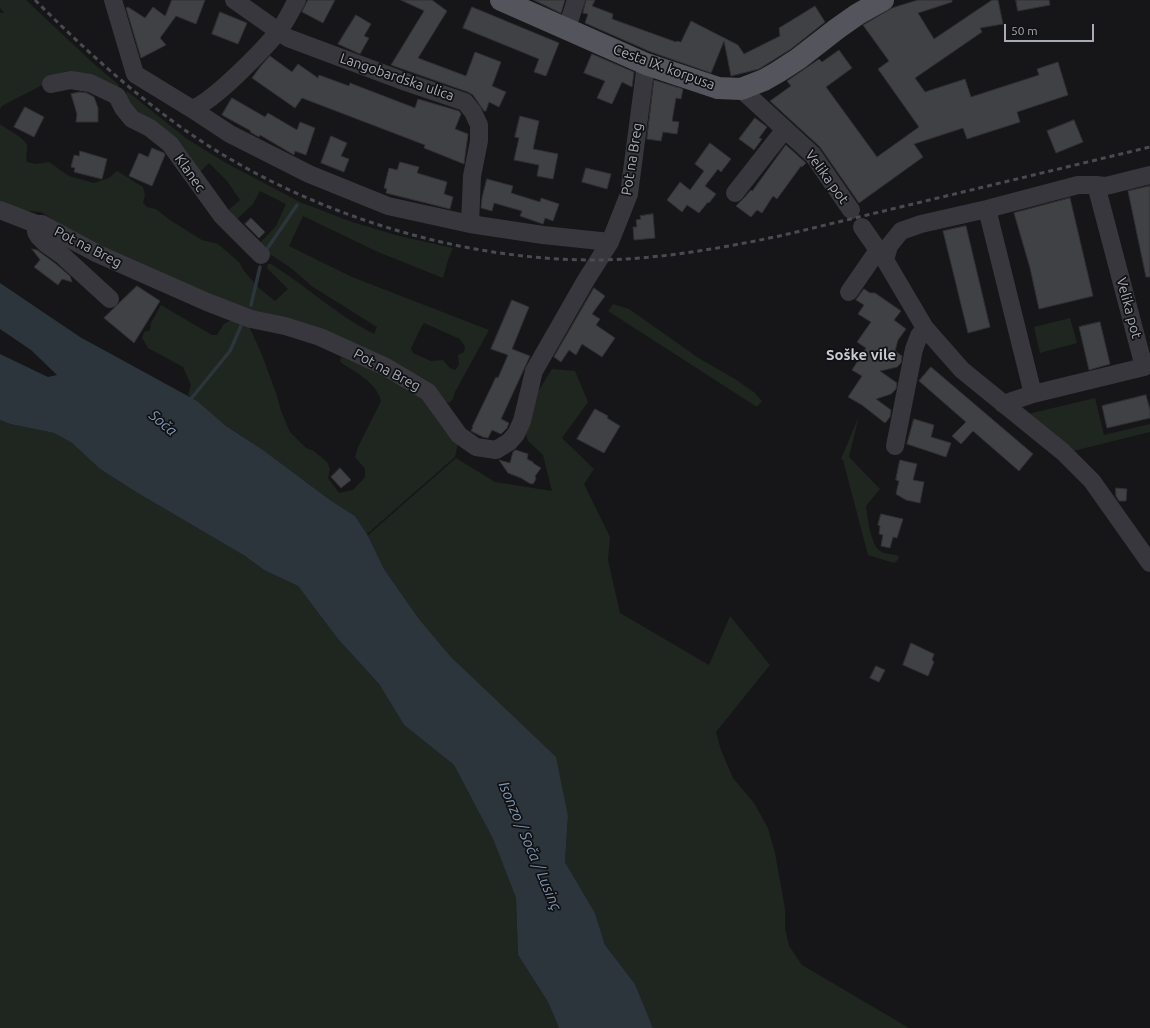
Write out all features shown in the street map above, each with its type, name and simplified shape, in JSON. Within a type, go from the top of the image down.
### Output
[{"type":"main road","name":"Cesta IX. korpusa","points":[[501,0],[646,64],[718,88],[741,89],[764,80],[778,72],[874,2]]},
{"type":"street","points":[[113,0],[135,74],[230,134],[309,174],[388,206],[470,224],[542,235],[610,242]]},
{"type":"street","points":[[234,0],[279,31]]},
{"type":"street","points":[[192,109],[212,96],[244,68],[279,31],[297,0]]},
{"type":"street","points":[[567,28],[576,0]]},
{"type":"street","name":"Langobardska ulica","points":[[279,31],[288,38],[406,82],[465,102],[473,112],[479,125],[479,141],[472,176],[470,224]]},
{"type":"street","name":"Pot na Breg","points":[[0,210],[36,224],[42,224],[96,253],[207,302],[251,319],[285,326],[320,337],[386,367],[428,392],[459,435],[476,447],[496,450],[509,442],[516,434],[522,421],[534,371],[590,273],[610,242],[629,194],[646,64]]},
{"type":"street","points":[[116,96],[135,74]]},
{"type":"street","name":"Klanec","points":[[52,84],[71,80],[90,83],[116,96],[132,118],[150,128],[170,144],[222,216],[261,255]]},
{"type":"street","name":"Velika pot","points":[[741,89],[813,155],[851,210]]},
{"type":"street","points":[[735,192],[785,129]]},
{"type":"street","points":[[849,292],[901,231],[921,224],[987,209],[1078,185],[1106,186],[1150,175]]},
{"type":"street","name":"Velika pot","points":[[1003,404],[1033,394],[1144,367],[1096,185]]},
{"type":"street","points":[[987,209],[1033,394]]},
{"type":"street","points":[[36,224],[36,232],[39,237],[63,256],[110,299]]},
{"type":"street","points":[[862,227],[881,255],[925,328],[962,370],[1063,452],[1092,481],[1150,563]]},
{"type":"street","points":[[895,446],[914,349],[918,336],[925,328]]},
{"type":"shaded area","points":[[0,0],[26,0],[94,64],[119,85],[115,90],[44,84],[2,106],[0,109],[0,13],[4,13],[0,8]]},
{"type":"shaded area","points":[[127,91],[187,139],[226,163],[300,202],[349,221],[399,236],[453,248],[443,278],[378,252],[303,216],[289,246],[352,277],[489,330],[455,392],[453,399],[449,403],[443,401],[250,310],[143,267],[70,230],[41,212],[31,211],[21,213],[0,207],[0,124],[26,143],[27,162],[36,164],[49,162],[69,176],[94,183],[109,178],[117,171],[143,187],[145,195],[143,203],[147,207],[156,209],[170,220],[202,240],[218,244],[239,262],[244,271],[260,289],[275,301],[288,289],[267,268],[268,264],[271,264],[347,318],[374,334],[377,327],[313,287],[291,268],[273,256],[267,254],[257,246],[276,226],[286,204],[260,191],[253,204],[234,222],[226,212],[240,200],[227,181],[209,163],[197,175],[129,108],[125,99]],"holes":[[[424,323],[460,339],[465,347],[464,352],[458,355],[459,365],[455,370],[450,368],[443,360],[431,361],[413,353],[411,348]]]},
{"type":"shaded area","points":[[613,304],[629,309],[700,359],[735,379],[755,393],[762,401],[757,407],[608,311]]},
{"type":"shaded area","points":[[161,305],[212,335],[217,335],[224,324],[233,319],[248,324],[262,355],[281,411],[290,432],[306,448],[314,451],[327,462],[330,469],[328,478],[339,493],[353,490],[365,477],[365,469],[355,457],[358,447],[381,401],[379,395],[370,383],[340,362],[341,357],[412,386],[458,443],[455,457],[367,534],[355,516],[330,500],[263,450],[226,426],[188,395],[191,385],[183,367],[148,348],[142,338],[144,332],[150,330],[151,323]]},
{"type":"shaded area","points":[[1070,318],[1077,343],[1040,353],[1034,327]]},
{"type":"shaded area","points":[[552,369],[575,371],[588,402],[562,438],[594,469],[584,484],[610,537],[608,560],[620,613],[709,665],[730,616],[770,665],[716,732],[721,750],[733,778],[754,803],[768,828],[775,853],[785,909],[785,928],[789,946],[802,965],[909,1028],[653,1028],[635,984],[605,945],[595,913],[565,862],[568,816],[486,691],[451,657],[419,619],[384,569],[367,536],[456,458],[495,482],[552,491],[543,455],[528,441],[524,430],[537,393]]},
{"type":"shaded area","points":[[1095,398],[1104,435],[1150,424],[1150,432],[1069,452],[1028,414]]},
{"type":"shaded area","points":[[859,416],[849,457],[880,489],[866,506],[868,523],[877,548],[884,553],[899,556],[898,560],[894,563],[868,555],[843,460],[841,459]]},
{"type":"shaded area","points":[[0,420],[10,424],[54,433],[72,443],[100,469],[136,492],[245,556],[264,570],[298,586],[338,639],[379,684],[404,725],[454,765],[493,839],[516,898],[518,955],[548,1002],[559,1028],[0,1028]]},
{"type":"water","points":[[0,283],[80,337],[197,401],[226,426],[263,450],[330,500],[355,516],[367,534],[384,569],[419,619],[451,657],[556,757],[568,816],[565,862],[595,913],[605,945],[635,984],[653,1028],[559,1028],[548,1002],[518,955],[516,898],[493,839],[454,765],[404,725],[379,684],[338,639],[298,586],[264,570],[245,556],[136,492],[100,469],[72,443],[54,433],[10,424],[0,420],[0,354],[48,377],[57,375],[31,350],[0,329]]},
{"type":"building","points":[[172,0],[205,0],[196,24],[176,16],[160,38],[166,45],[141,58],[126,8],[128,7],[145,18],[153,7],[165,16]]},
{"type":"building","points":[[308,0],[335,0],[323,23],[302,12]]},
{"type":"building","points":[[401,0],[432,0],[447,11],[418,58],[466,76],[475,52],[501,62],[492,86],[506,92],[499,107],[489,102],[486,111],[484,111],[473,95],[468,92],[391,65],[424,11]]},
{"type":"building","points":[[534,0],[565,0],[561,13]]},
{"type":"building","points":[[586,0],[595,0],[592,6],[613,14],[612,19],[676,42],[681,42],[691,21],[738,45],[744,54],[780,36],[779,28],[815,6],[825,22],[791,49],[759,69],[731,76],[724,41],[711,73],[651,52],[585,23],[588,14],[583,13]]},
{"type":"building","points":[[918,0],[952,0],[952,2],[918,13],[934,39],[992,0],[998,0],[1003,24],[980,28],[982,32],[915,78],[925,92],[965,79],[971,97],[1039,75],[1037,69],[1058,62],[1068,95],[1017,112],[1020,122],[967,139],[963,128],[914,144],[923,157],[859,203],[820,147],[770,101],[791,86],[787,81],[819,59],[822,62],[839,50],[852,68],[826,87],[877,157],[919,127],[878,69],[889,61],[863,25],[892,8]]},
{"type":"building","points":[[1016,0],[1049,0],[1050,5],[1018,11]]},
{"type":"building","points":[[472,7],[559,43],[546,76],[534,72],[539,59],[463,28]]},
{"type":"building","points":[[220,12],[247,23],[238,44],[212,34]]},
{"type":"building","points":[[356,15],[371,24],[364,36],[369,38],[360,54],[338,44]]},
{"type":"building","points":[[592,54],[634,72],[632,87],[622,82],[612,104],[597,98],[605,81],[584,73]]},
{"type":"building","points":[[270,56],[292,72],[298,64],[318,78],[319,75],[349,86],[350,83],[415,108],[418,99],[459,111],[461,114],[455,129],[468,134],[464,164],[424,148],[425,145],[302,98],[295,108],[252,78]]},
{"type":"building","points":[[654,80],[683,89],[681,99],[676,98],[672,121],[679,122],[677,134],[663,132],[661,141],[647,139]]},
{"type":"building","points":[[80,92],[87,93],[94,97],[98,108],[98,122],[76,122],[77,114],[71,94]]},
{"type":"building","points":[[232,98],[265,117],[268,113],[297,130],[300,122],[315,128],[306,155],[295,151],[294,155],[260,135],[259,137],[250,132],[251,131],[222,115]]},
{"type":"building","points":[[25,107],[44,117],[34,137],[14,127]]},
{"type":"building","points":[[520,116],[539,121],[533,149],[558,154],[553,179],[537,176],[539,165],[514,160],[519,138],[515,137]]},
{"type":"building","points":[[755,118],[767,127],[759,138],[762,139],[754,150],[739,139]]},
{"type":"building","points":[[1074,120],[1083,142],[1056,153],[1047,131]]},
{"type":"building","points":[[331,136],[347,143],[341,156],[349,159],[344,172],[321,163]]},
{"type":"building","points":[[710,143],[731,159],[721,172],[718,169],[705,186],[716,194],[709,203],[708,202],[699,213],[687,205],[682,212],[667,200],[680,182],[690,190],[704,171],[695,164]]},
{"type":"building","points":[[786,145],[806,163],[802,167],[801,166],[777,199],[773,196],[762,213],[757,210],[751,217],[736,206],[751,190],[752,191]]},
{"type":"building","points":[[152,148],[164,153],[165,155],[152,186],[129,176],[139,153],[148,157]]},
{"type":"building","points":[[80,151],[107,159],[102,179],[74,172],[75,168],[71,167],[74,155],[79,156]]},
{"type":"building","points":[[400,162],[419,167],[417,173],[447,182],[444,194],[453,197],[450,209],[386,193],[387,189],[384,188],[389,168],[397,170]]},
{"type":"building","points":[[586,168],[611,174],[607,189],[582,182]]},
{"type":"building","points":[[487,179],[513,186],[511,193],[540,202],[541,198],[559,204],[553,221],[545,218],[543,224],[520,216],[522,211],[494,203],[492,211],[481,208]]},
{"type":"building","points":[[1150,186],[1150,277],[1146,277],[1128,191]]},
{"type":"building","points":[[1070,198],[1093,296],[1039,309],[1030,268],[1014,213]]},
{"type":"building","points":[[653,214],[655,238],[634,240],[633,227],[637,227],[636,220],[641,219],[640,216]]},
{"type":"building","points":[[251,218],[265,232],[259,238],[245,224]]},
{"type":"building","points":[[966,226],[990,327],[968,333],[943,231]]},
{"type":"building","points":[[32,249],[37,250],[56,264],[70,276],[72,282],[62,279],[58,285],[34,267],[40,260]]},
{"type":"building","points":[[137,286],[160,301],[134,343],[104,318]]},
{"type":"building","points":[[594,288],[605,296],[592,314],[600,319],[596,325],[615,338],[602,357],[582,344],[576,355],[569,350],[561,362],[554,357]]},
{"type":"building","points":[[864,289],[870,293],[875,293],[901,311],[894,320],[906,329],[898,340],[895,351],[902,356],[901,363],[897,367],[880,371],[897,383],[896,389],[891,394],[876,399],[891,410],[890,417],[885,423],[862,405],[848,397],[862,376],[852,370],[866,348],[857,342],[871,322],[858,314],[864,305],[856,300]]},
{"type":"building","points":[[512,300],[529,307],[512,349],[530,356],[501,419],[509,423],[507,428],[501,434],[492,430],[488,438],[471,431],[508,355],[491,349]]},
{"type":"building","points":[[1100,322],[1110,364],[1089,370],[1079,327]]},
{"type":"building","points":[[931,367],[1033,454],[1019,471],[973,431],[961,444],[952,436],[966,422],[919,381]]},
{"type":"building","points":[[1146,395],[1150,410],[1150,418],[1107,428],[1102,406]]},
{"type":"building","points":[[595,409],[608,416],[607,418],[620,426],[604,453],[577,439]]},
{"type":"building","points":[[914,419],[934,425],[931,437],[951,443],[946,457],[907,444]]},
{"type":"building","points":[[516,450],[528,454],[527,459],[541,468],[535,476],[536,479],[533,484],[508,473],[499,460],[510,463],[513,452]]},
{"type":"building","points":[[900,460],[917,464],[913,480],[924,482],[920,503],[906,500],[896,494],[899,481],[896,480]]},
{"type":"building","points":[[340,468],[351,480],[341,488],[331,477]]},
{"type":"building","points":[[1116,488],[1127,489],[1126,501],[1119,501],[1116,496]]},
{"type":"building","points":[[881,514],[903,519],[897,538],[893,537],[890,548],[881,546],[883,535],[879,534],[880,526],[878,525]]},
{"type":"building","points":[[911,643],[934,654],[932,660],[934,662],[928,676],[903,665]]},
{"type":"building","points":[[876,666],[885,670],[879,682],[870,678]]},
{"type":"waterway","points":[[267,249],[297,205]]},
{"type":"waterway","points":[[251,305],[260,267]]},
{"type":"waterway","points":[[190,400],[230,351],[241,326]]},
{"type":"railway","points":[[35,0],[124,83],[182,128],[228,158],[276,184],[328,207],[381,226],[435,241],[490,251],[545,258],[599,260],[646,258],[715,248],[784,235],[1150,147]]},
{"type":"district","name":"Soške vile","points":[[861,355]]},
{"type":"water label","name":"Soča","points":[[163,423]]},
{"type":"water label","name":"Isonzo / Soča / Lusinç","points":[[530,846]]}]
